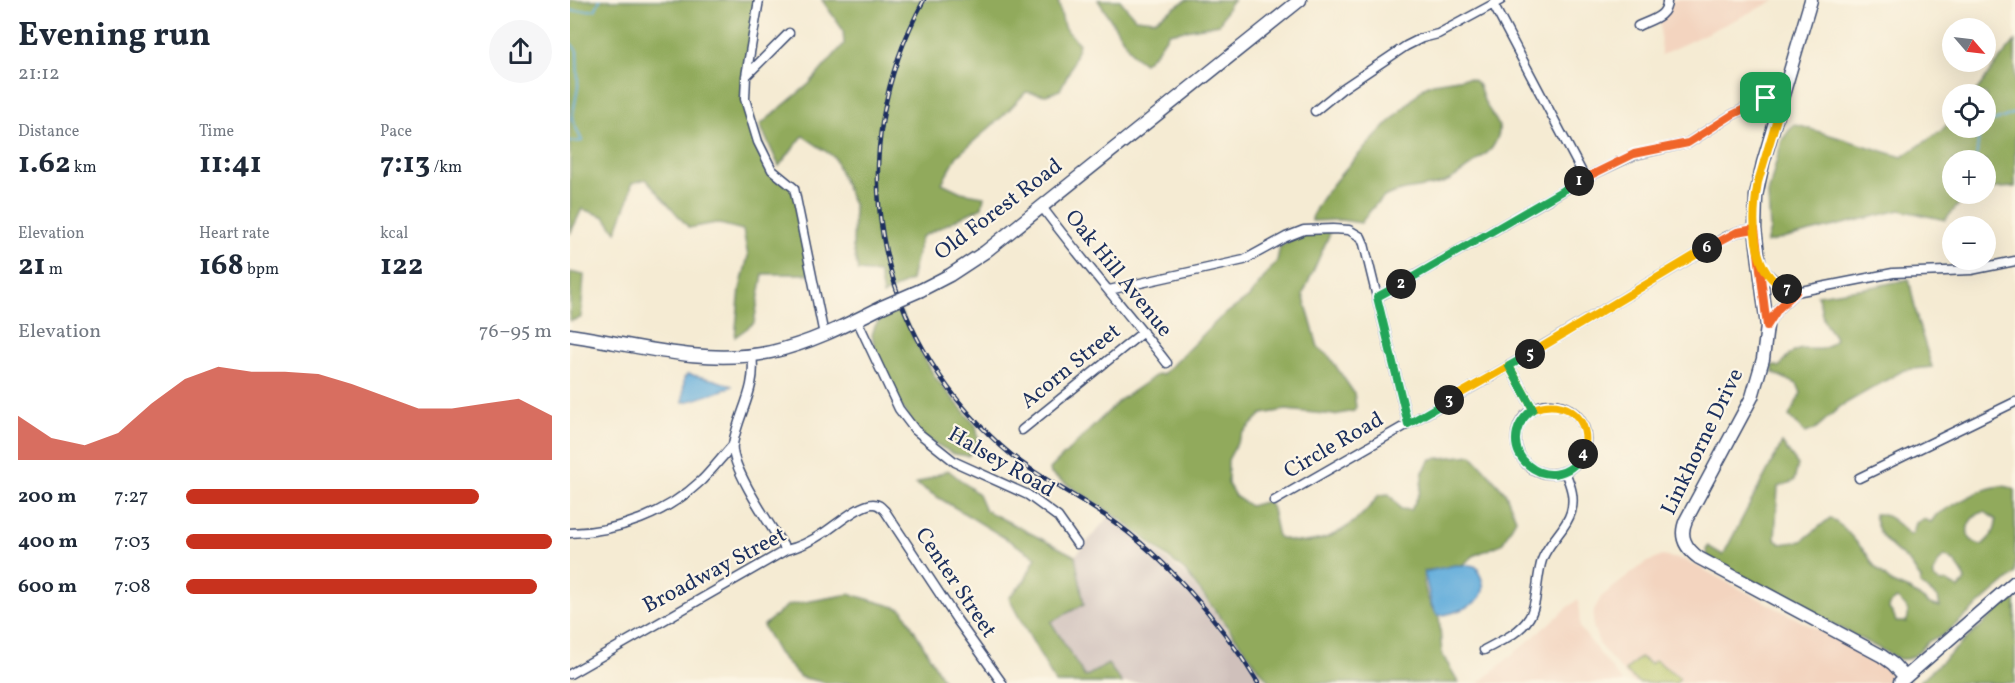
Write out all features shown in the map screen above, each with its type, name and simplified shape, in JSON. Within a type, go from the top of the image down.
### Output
[{"type":"main road","name":"Old Forest Road","points":[[570,335],[676,353],[715,356],[752,355],[787,348],[857,320],[962,268],[1300,0]]},
{"type":"main road","name":"Linkhorne Drive","points":[[1811,0],[1758,182],[1756,196],[1755,229],[1767,326],[1763,359],[1752,397],[1686,520],[1683,533],[1685,544],[1700,558],[1881,656],[1893,664],[1902,680]]},
{"type":"main road","points":[[1902,680],[2015,582]]},
{"type":"street","points":[[759,0],[746,76],[745,99],[758,141],[772,170],[794,188],[824,334]]},
{"type":"street","points":[[1638,26],[1664,13],[1667,0]]},
{"type":"street","points":[[1315,111],[1342,89],[1406,46],[1422,38],[1438,34],[1497,2],[1585,178]]},
{"type":"street","points":[[746,76],[789,33]]},
{"type":"street","points":[[1377,297],[1585,178],[1634,154],[1688,143],[1732,115],[1766,98],[1776,96],[1783,98]]},
{"type":"street","name":"Oak Hill Avenue","points":[[1041,207],[1167,363]]},
{"type":"street","name":"Circle Road","points":[[1274,501],[1509,366],[1726,237],[1737,232],[1755,229]]},
{"type":"street","points":[[1109,290],[1244,260],[1304,230],[1348,231],[1361,237],[1364,244],[1408,424]]},
{"type":"street","points":[[1760,265],[1773,281],[1783,288],[1796,292],[1893,273],[1971,270],[2015,261]]},
{"type":"street","points":[[1767,326],[1778,309],[1796,292]]},
{"type":"street","name":"Halsey Road","points":[[857,320],[899,409],[915,430],[955,462],[1028,495],[1058,517],[1077,544]]},
{"type":"street","name":"Acorn Street","points":[[1022,430],[1143,332]]},
{"type":"street","points":[[752,355],[753,380],[733,445],[734,457],[746,484],[786,550]]},
{"type":"street","points":[[1509,366],[1533,409]]},
{"type":"street","points":[[1859,478],[2015,402]]},
{"type":"street","points":[[1542,405],[1562,406],[1578,417],[1583,426],[1585,446],[1582,455],[1565,472],[1555,474],[1528,466],[1521,458],[1517,448],[1518,426],[1525,416],[1542,405]]},
{"type":"street","points":[[570,533],[592,532],[640,520],[668,505],[701,481],[733,445]]},
{"type":"street","points":[[1484,650],[1513,634],[1529,617],[1543,557],[1570,514],[1573,498],[1565,472]]},
{"type":"street","name":"Broadway Street","points":[[570,674],[786,550],[797,548],[822,534],[863,506],[871,503],[878,504]]},
{"type":"street","name":"Center Street","points":[[878,504],[1002,683]]},
{"type":"shaded area","points":[[1670,0],[1776,0],[1661,55],[1660,21],[1665,17]]},
{"type":"shaded area","points":[[1110,515],[1186,575],[1267,683],[1123,683],[1108,664],[1086,677],[1051,622],[1084,604],[1075,556]]},
{"type":"shaded area","points":[[1662,556],[1685,560],[1877,661],[1886,668],[1891,676],[1885,683],[1633,683],[1600,646],[1593,626],[1594,610],[1601,597],[1645,563]]},
{"type":"shaded area","points":[[1578,599],[1580,628],[1623,683],[1479,683]]},
{"type":"green space","points":[[570,0],[759,0],[745,99],[772,170],[794,188],[813,274],[763,274],[754,323],[735,337],[740,289],[748,256],[743,230],[716,223],[689,228],[646,179],[632,183],[629,198],[616,232],[605,217],[582,209],[570,234]]},
{"type":"green space","points":[[822,0],[1058,0],[1064,27],[1079,44],[1060,90],[1046,95],[1026,92],[1004,115],[957,156],[942,183],[961,192],[984,196],[982,207],[921,237],[911,280],[883,295],[879,273],[858,271],[853,247],[854,207],[834,157],[803,136],[779,166],[760,125],[809,84],[844,44],[843,30]]},
{"type":"green space","points":[[1098,0],[1120,0],[1135,18],[1155,20],[1186,0],[1234,0],[1219,24],[1169,33],[1156,52],[1144,63],[1133,55]]},
{"type":"green space","points":[[2015,41],[2015,187],[1996,188],[1996,150],[1942,150],[1942,204],[1959,204],[1949,216],[1942,216],[1942,219],[1900,210],[1766,243],[1770,230],[1768,194],[1782,140],[1794,124],[1902,157],[1942,130],[1942,138],[1996,138],[1996,84],[1981,84],[1990,72],[1996,72],[1996,64]]},
{"type":"green space","points":[[1464,78],[1477,83],[1485,103],[1498,124],[1497,138],[1489,151],[1448,181],[1386,196],[1375,205],[1361,223],[1341,220],[1312,221],[1316,209],[1341,174],[1424,87],[1433,83]]},
{"type":"green space","points":[[1331,231],[1303,294],[1318,347],[1329,356],[1354,393],[1356,407],[1354,411],[1334,415],[1286,410],[1262,414],[1242,434],[1228,460],[1228,484],[1235,496],[1250,506],[1268,501],[1278,537],[1307,542],[1335,534],[1347,527],[1370,507],[1379,495],[1389,494],[1401,509],[1411,510],[1420,492],[1423,472],[1431,459],[1472,455],[1505,492],[1516,519],[1502,544],[1475,555],[1461,566],[1424,571],[1427,595],[1432,608],[1439,615],[1442,654],[1459,683],[1270,683],[1185,571],[1120,519],[1051,474],[1050,469],[1120,400],[1158,374],[1162,375],[1220,318],[1249,297],[1277,261],[1280,246],[1302,233]]},
{"type":"green space","points":[[570,272],[584,275],[581,318],[570,321]]},
{"type":"green space","points":[[1909,279],[1918,322],[1932,367],[1904,370],[1841,406],[1814,430],[1805,433],[1789,416],[1801,393],[1797,384],[1773,373],[1773,365],[1780,367],[1795,351],[1822,349],[1835,339],[1824,321],[1817,295]]},
{"type":"green space","points":[[900,310],[935,377],[976,426],[977,442],[968,456],[954,454],[923,437],[897,401],[875,350],[872,335],[881,318]]},
{"type":"green space","points":[[1782,443],[1798,465],[1794,481],[1778,487],[1775,539],[1781,544],[1802,541],[1830,518],[1844,528],[1875,567],[1892,583],[1940,607],[1938,598],[1920,584],[1921,579],[1910,563],[1883,537],[1874,514],[1889,517],[1910,535],[1916,523],[1923,519],[1931,522],[1936,515],[1975,493],[1997,487],[2015,490],[2015,574],[1942,636],[1930,641],[1915,655],[1904,659],[1899,659],[1722,566],[1708,557],[1706,550],[1708,546],[1723,555]],"holes":[[[1985,512],[1996,520],[1996,524],[1992,534],[1982,545],[1970,539],[1968,528],[1973,518]],[[1944,556],[1957,565],[1965,580],[1959,589],[1946,581],[1941,583],[1934,578],[1938,564]],[[1897,599],[1905,606],[1908,612],[1906,622],[1896,622],[1889,609],[1890,604]]]},
{"type":"green space","points":[[948,470],[978,494],[985,510],[1075,556],[1084,604],[1051,622],[1085,677],[1108,664],[1122,683],[1055,683],[1009,598],[1025,580],[1036,557],[916,484]]},
{"type":"green space","points":[[850,594],[902,609],[945,683],[827,683],[800,677],[778,653],[763,626],[788,605]]},
{"type":"green space","points":[[2015,595],[2015,683],[1918,683]]},
{"type":"green space","points":[[1640,657],[1651,664],[1655,660],[1680,678],[1676,683],[1639,683],[1625,671]]},
{"type":"water","points":[[688,374],[732,386],[683,402],[684,378]]},
{"type":"water","points":[[1455,565],[1472,565],[1478,568],[1483,592],[1473,604],[1467,607],[1449,614],[1437,615],[1432,606],[1424,572]]},
{"type":"waterway","points":[[570,11],[595,10],[600,0]]},
{"type":"waterway","points":[[570,42],[577,51],[578,87],[572,119],[582,141],[570,142]]},
{"type":"waterway","points":[[1996,120],[2015,113]]},
{"type":"waterway","points":[[1977,150],[1979,138]]},
{"type":"railway","points":[[924,0],[898,58],[883,118],[878,178],[883,236],[898,294],[923,348],[957,400],[1001,446],[1035,472],[1119,525],[1164,565],[1206,611],[1243,659],[1258,683]]},
{"type":"route","points":[[1766,98],[1732,115],[1688,143],[1634,154],[1585,178],[1377,297],[1408,424],[1509,366],[1533,409],[1542,405],[1562,406],[1578,417],[1583,426],[1586,436],[1582,455],[1565,472],[1555,474],[1539,471],[1528,466],[1521,458],[1517,448],[1518,426],[1533,409],[1509,366],[1737,232],[1755,229],[1767,326],[1778,309],[1796,292],[1783,288],[1773,281],[1760,265],[1755,229],[1756,196],[1763,162],[1783,98],[1776,96],[1766,98]]}]
